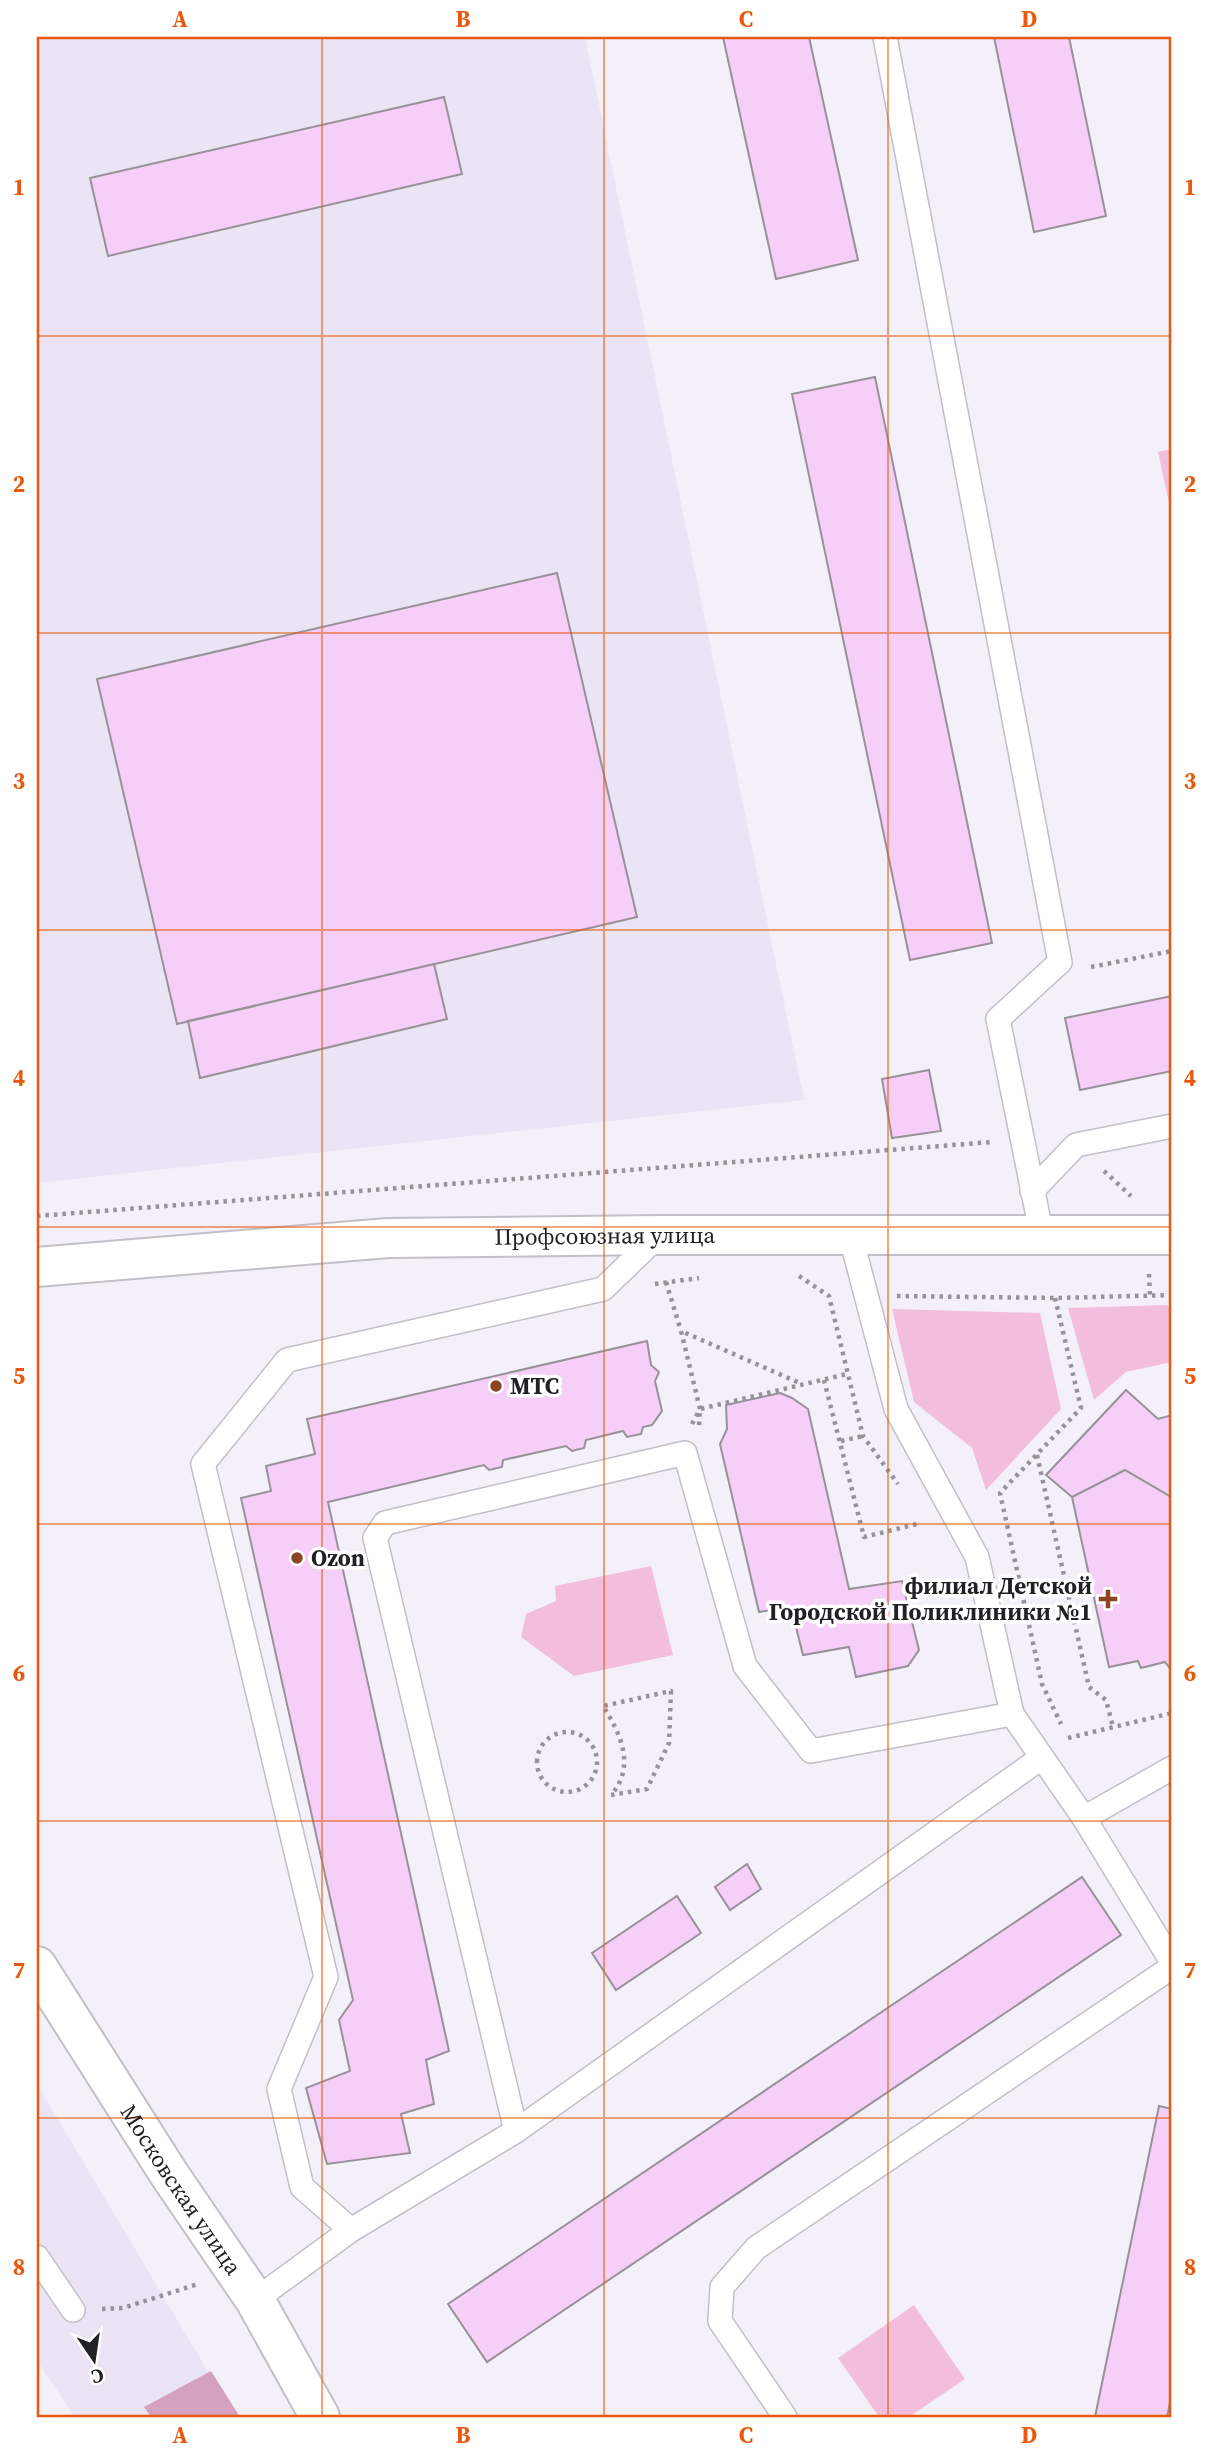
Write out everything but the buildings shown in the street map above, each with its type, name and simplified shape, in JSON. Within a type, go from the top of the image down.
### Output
[{"type":"main road","name":"Профсоюзная улица","points":[[37,1267],[388,1238],[850,1234],[1172,1235]]},
{"type":"main road","name":"Московская улица","points":[[37,1966],[169,2174],[245,2286],[320,2417]]},
{"type":"lane","points":[[885,37],[1060,962],[998,1019],[1042,1236]]},
{"type":"lane","points":[[1032,1191],[1076,1145],[1172,1126]]},
{"type":"lane","points":[[785,2417],[720,2321],[722,2287],[756,2248],[1172,1964],[1084,1818],[1012,1714],[977,1557],[896,1409],[850,1234]]},
{"type":"lane","points":[[351,2230],[302,2187],[279,2089],[326,1978],[203,1464],[287,1360],[603,1289],[659,1235]]},
{"type":"lane","points":[[516,2131],[375,1538],[385,1523],[685,1453],[745,1666],[811,1751],[1012,1714]]},
{"type":"lane","points":[[245,2286],[351,2230],[516,2131],[1041,1758]]},
{"type":"lane","points":[[1084,1818],[1172,1768]]},
{"type":"lane","points":[[37,2257],[74,2310]]},
{"type":"path","points":[[1060,962],[1073,971],[1172,951]]},
{"type":"path","points":[[37,1216],[1022,1140]]},
{"type":"path","points":[[1076,1145],[1137,1201]]},
{"type":"path","points":[[666,1282],[700,1409],[698,1431]]},
{"type":"path","points":[[829,1296],[1172,1296]]},
{"type":"path","points":[[1055,1298],[1082,1408],[1000,1493],[1042,1684],[1067,1738],[1172,1713]]},
{"type":"path","points":[[681,1331],[803,1384]]},
{"type":"path","points":[[689,1429],[700,1409],[847,1374]]},
{"type":"path","points":[[824,1380],[864,1537],[926,1522],[918,1511]]},
{"type":"path","points":[[841,1441],[863,1436],[902,1490]]},
{"type":"path","points":[[1037,1454],[1089,1687],[1106,1700],[1113,1727]]},
{"type":"path","points":[[671,1692],[669,1743],[647,1789],[611,1796],[623,1777],[623,1748],[620,1734],[603,1706],[671,1692]]},
{"type":"path","points":[[559,1733],[580,1734],[594,1748],[597,1768],[587,1785],[569,1793],[550,1788],[543,1780],[538,1772],[538,1752],[550,1737],[559,1733]]},
{"type":"path","points":[[74,2310],[123,2308],[245,2286]]},
{"type":"shaded area","points":[[37,37],[585,37],[804,1100],[37,1183]]},
{"type":"shaded area","points":[[1172,449],[1172,517],[1158,452]]},
{"type":"shaded area","points":[[1167,1305],[1172,1311],[1172,1362],[1126,1372],[1094,1400],[1068,1308]]},
{"type":"shaded area","points":[[892,1309],[1040,1313],[1061,1409],[986,1490],[972,1448],[914,1402]]},
{"type":"shaded area","points":[[651,1566],[673,1655],[574,1676],[521,1637],[526,1614],[556,1601],[555,1586]]},
{"type":"shaded area","points":[[37,2084],[235,2417],[75,2417],[37,2361]]},
{"type":"shaded area","points":[[914,2305],[965,2379],[909,2417],[879,2417],[838,2358]]},
{"type":"shaded area","points":[[211,2371],[240,2417],[151,2417],[144,2407]]},
{"type":"place","name":"МТС","points":[[496,1386]]},
{"type":"place","name":"Ozon","points":[[297,1558]]},
{"type":"place","name":"филиал Детской Городской Поликлиники №1","points":[[1108,1599]]}]
